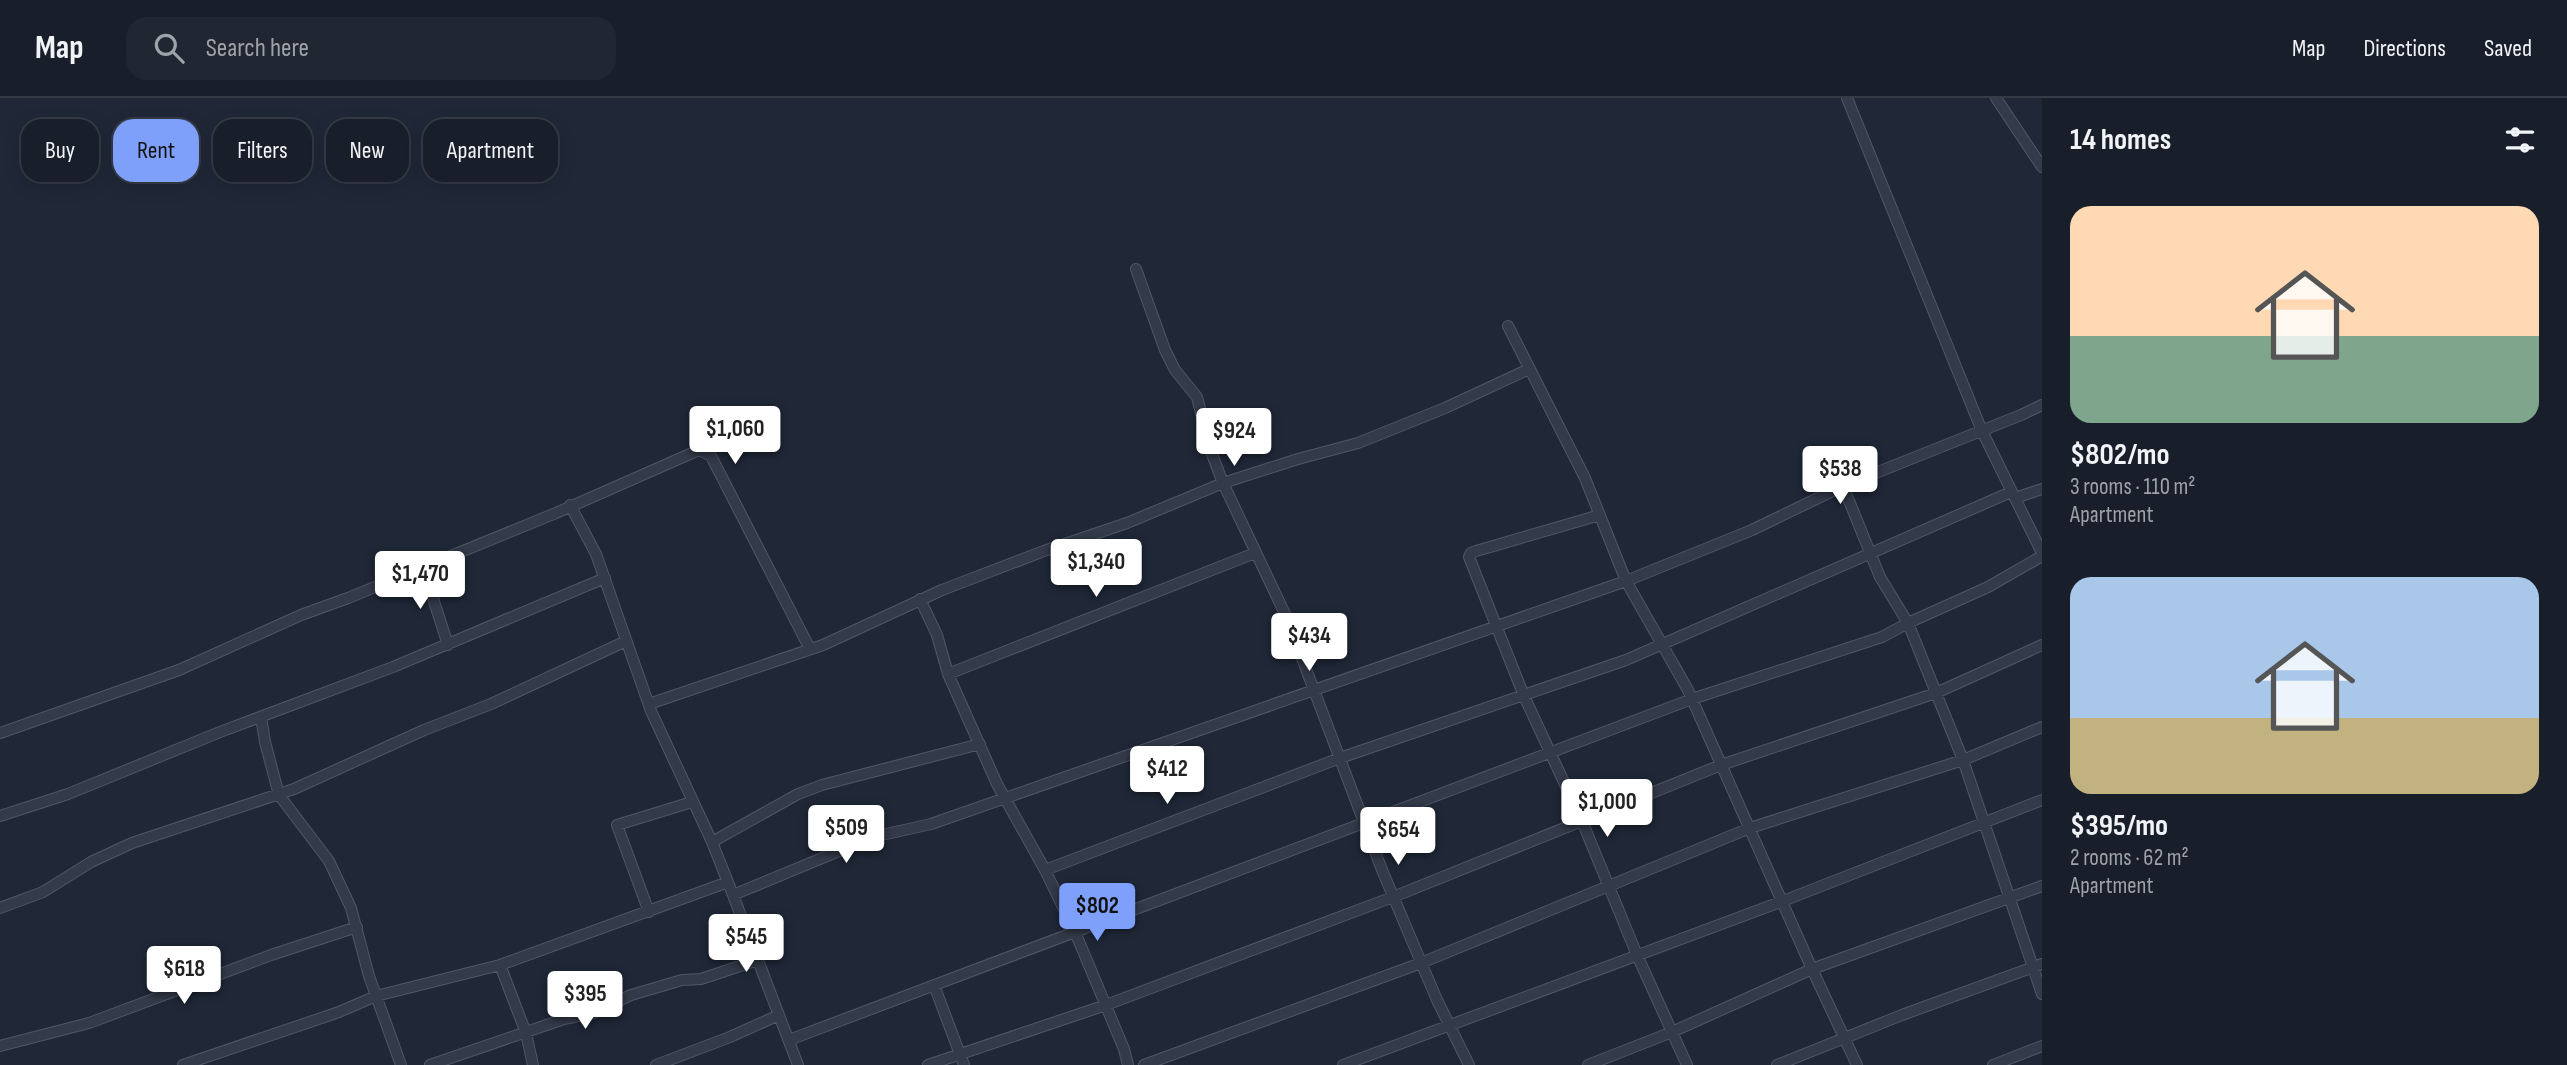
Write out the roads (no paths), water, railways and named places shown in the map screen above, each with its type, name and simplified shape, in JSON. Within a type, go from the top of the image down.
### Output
[{"type":"street","points":[[789,1040],[1692,699],[1882,637],[1988,587],[2042,554],[1982,431],[1847,98]]},
{"type":"street","points":[[1996,98],[2042,167]]},
{"type":"street","points":[[1136,269],[1170,360],[1198,397],[1210,449],[1223,483],[1286,616],[1394,897],[1449,1026],[1469,1065]]},
{"type":"street","points":[[1508,326],[1585,478],[1626,582],[1692,699],[1857,1065]]},
{"type":"street","points":[[649,704],[810,649],[920,599],[1044,551],[1127,523],[1223,483],[1358,443],[1445,408],[1529,369]]},
{"type":"street","points":[[733,895],[873,837],[931,824],[1003,796],[1626,582],[1752,530],[1843,486],[2042,405]]},
{"type":"street","points":[[0,733],[179,670],[301,615],[424,567],[699,450],[711,456],[810,649]]},
{"type":"street","points":[[1843,486],[1880,577],[1908,623],[1964,761],[2038,966],[2042,994]]},
{"type":"street","points":[[1045,870],[1340,758],[1626,660],[1870,552],[2013,495],[2042,489]]},
{"type":"street","points":[[570,505],[592,545],[649,704],[712,842],[798,1065]]},
{"type":"street","points":[[1600,515],[1471,553],[1469,557],[1524,696],[1583,821],[1637,956],[1687,1065]]},
{"type":"street","points":[[948,674],[1255,553]]},
{"type":"street","points":[[424,567],[448,645]]},
{"type":"street","points":[[0,816],[68,794],[448,645],[605,578]]},
{"type":"street","points":[[920,599],[937,635],[948,674],[1003,796],[1076,932],[1124,1049],[1128,1065]]},
{"type":"street","points":[[0,908],[43,892],[91,862],[132,843],[279,795],[424,730],[491,704],[626,641]]},
{"type":"street","points":[[928,1065],[962,1060],[1394,897],[1721,765],[1936,693],[2042,645]]},
{"type":"street","points":[[261,717],[279,795],[329,861],[351,908],[376,996],[401,1065]]},
{"type":"street","points":[[1144,1065],[1422,963],[1750,828],[1964,761],[2042,727]]},
{"type":"street","points":[[712,842],[798,794],[822,785],[980,744]]},
{"type":"street","points":[[1343,1065],[1783,901],[2042,800]]},
{"type":"street","points":[[649,912],[617,825],[692,802]]},
{"type":"street","points":[[183,1065],[339,1012],[376,996],[500,965],[728,882]]},
{"type":"street","points":[[1588,1065],[1672,1032],[1812,969],[2042,886]]},
{"type":"street","points":[[0,1046],[89,1023],[271,955],[357,927]]},
{"type":"street","points":[[430,1065],[564,1019],[593,1013],[632,995],[682,980],[711,976],[758,960]]},
{"type":"street","points":[[500,965],[526,1033],[533,1065]]},
{"type":"street","points":[[1777,1065],[2038,966]]},
{"type":"street","points":[[934,985],[962,1060]]},
{"type":"street","points":[[656,1065],[779,1015]]},
{"type":"street","points":[[1993,1065],[2042,1046]]}]
